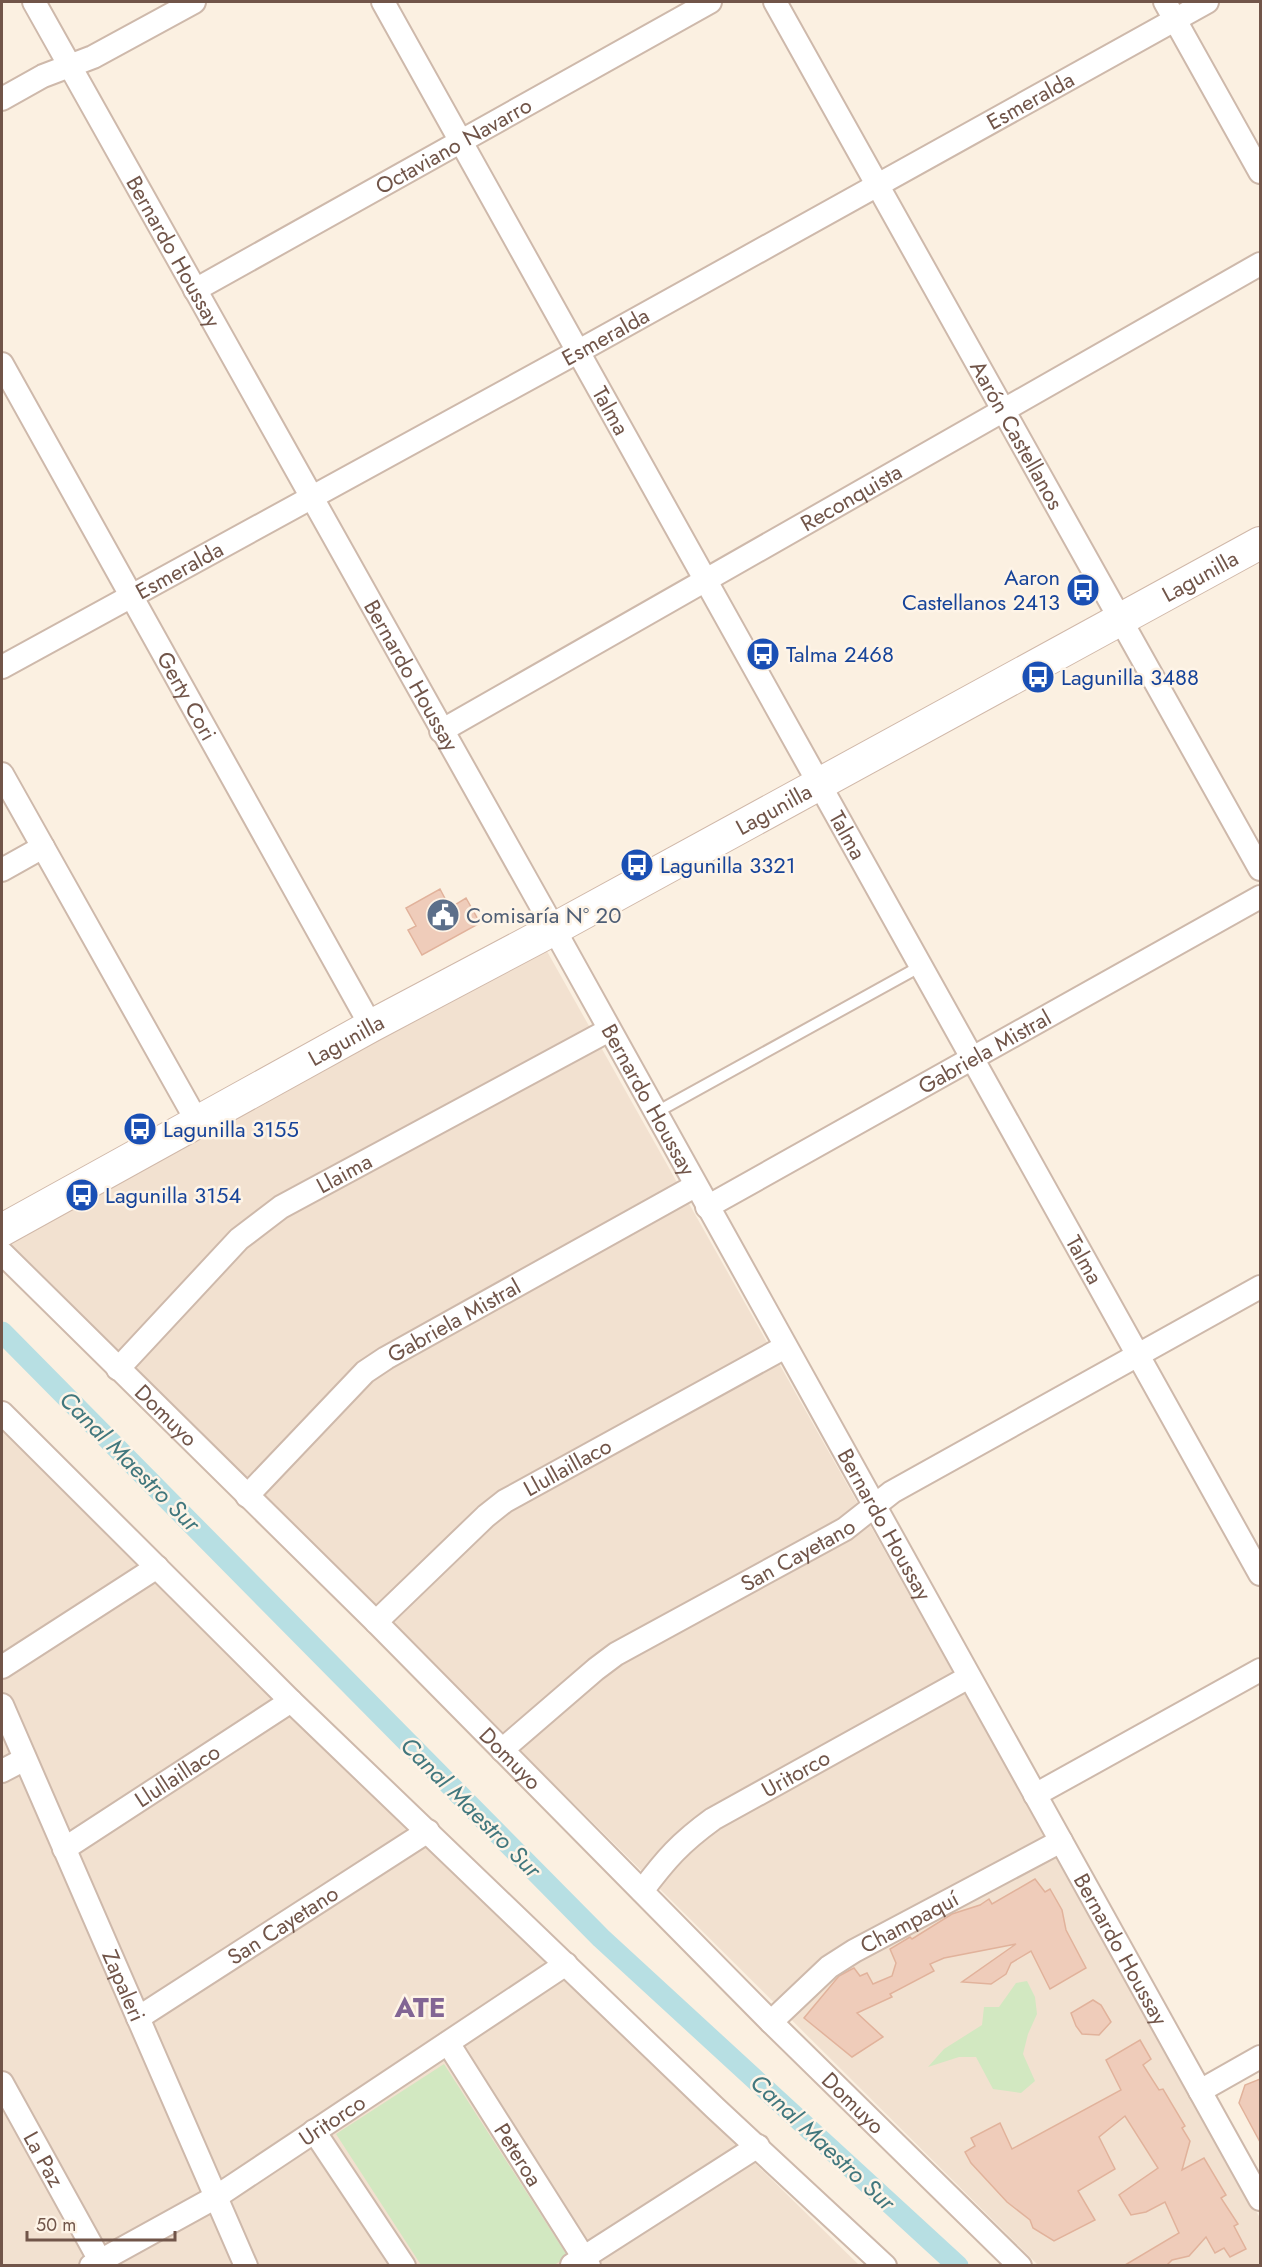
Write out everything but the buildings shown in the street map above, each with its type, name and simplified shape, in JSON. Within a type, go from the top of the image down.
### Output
[{"type":"main road","name":"Lagunilla","points":[[2,1230],[371,1026],[554,929],[1260,543]]},
{"type":"street","name":"Bernardo Houssay","points":[[34,2],[554,929],[1260,2199]]},
{"type":"street","points":[[2,99],[44,76],[93,57],[194,2]]},
{"type":"street","name":"Talma","points":[[383,2],[1260,1574]]},
{"type":"street","name":"Octaviano Navarro","points":[[195,290],[710,2]]},
{"type":"street","name":"Aarón Castellanos","points":[[775,2],[1260,869]]},
{"type":"street","name":"Esmeralda","points":[[2,667],[877,185],[1170,10],[1207,2]]},
{"type":"street","points":[[1170,10],[1260,172]]},
{"type":"street","name":"Reconquista","points":[[441,731],[1260,264]]},
{"type":"street","name":"Gerty Cori","points":[[2,364],[371,1026]]},
{"type":"street","points":[[2,774],[198,1123]]},
{"type":"street","points":[[2,870],[43,847]]},
{"type":"street","name":"Gabriela Mistral","points":[[707,1207],[1260,897]]},
{"type":"street","name":"Llaima","points":[[118,1370],[238,1239],[262,1220],[281,1207],[609,1030]]},
{"type":"street","name":"Gabriela Mistral","points":[[247,1496],[366,1372],[695,1186]]},
{"type":"street","name":"Domuyo","points":[[2,1253],[118,1370],[376,1622],[771,2022],[1020,2265]]},
{"type":"street","name":"San Cayetano","points":[[501,1750],[616,1654],[845,1529],[892,1492],[1260,1287]]},
{"type":"street","name":"Llullaillaco","points":[[376,1622],[486,1516],[505,1501],[785,1347]]},
{"type":"street","points":[[2,1413],[291,1701],[885,2265]]},
{"type":"street","points":[[2,1667],[157,1567]]},
{"type":"street","points":[[1035,1795],[1260,1670]]},
{"type":"street","name":"Uritorco","points":[[642,1891],[670,1854],[713,1819],[969,1677]]},
{"type":"street","name":"Llullaillaco","points":[[64,1850],[291,1701]]},
{"type":"street","name":"Zapaleri","points":[[2,1705],[246,2265]]},
{"type":"street","points":[[2,1772],[25,1759]]},
{"type":"street","name":"San Cayetano","points":[[138,2018],[428,1831]]},
{"type":"street","name":"Champaquí","points":[[771,2022],[829,1967],[854,1951],[1061,1841]]},
{"type":"street","name":"Uritorco","points":[[98,2264],[216,2196],[566,1964]]},
{"type":"street","name":"Peteroa","points":[[448,2043],[581,2263]]},
{"type":"street","points":[[1200,2091],[1260,2057]]},
{"type":"street","name":"La Paz","points":[[2,2083],[98,2264]]},
{"type":"street","points":[[314,2131],[404,2265]]},
{"type":"street","points":[[581,2263],[758,2146]]},
{"type":"lane","points":[[655,1113],[921,966]]},
{"type":"shaded area","points":[[544,946],[1260,2218],[1260,2265],[1038,2265],[5,1238]]},
{"type":"shaded area","points":[[2,1425],[859,2265],[2,2265]]},
{"type":"green space","points":[[1027,1981],[1035,1997],[1037,2014],[1028,2034],[1023,2054],[1035,2081],[1021,2093],[993,2089],[976,2057],[959,2057],[928,2067],[944,2049],[982,2025],[984,2007],[999,2007],[1016,1983]]},
{"type":"green space","points":[[444,2064],[568,2257],[554,2265],[421,2265],[336,2134]]},
{"type":"waterway","name":"Canal Maestro Sur","points":[[2,1332],[601,1938],[958,2266]]},
{"type":"place","name":"Aaron Castellanos 2413","points":[[1083,590]]},
{"type":"place","name":"Talma 2468","points":[[763,654]]},
{"type":"place","name":"Lagunilla 3488","points":[[1038,677]]},
{"type":"place","name":"Lagunilla 3321","points":[[637,865]]},
{"type":"place","name":"Comisaría N° 20","points":[[443,915]]},
{"type":"place","name":"Lagunilla 3155","points":[[140,1129]]},
{"type":"place","name":"Lagunilla 3154","points":[[82,1195]]},
{"type":"district","name":"ATE","points":[[420,2007]]}]
